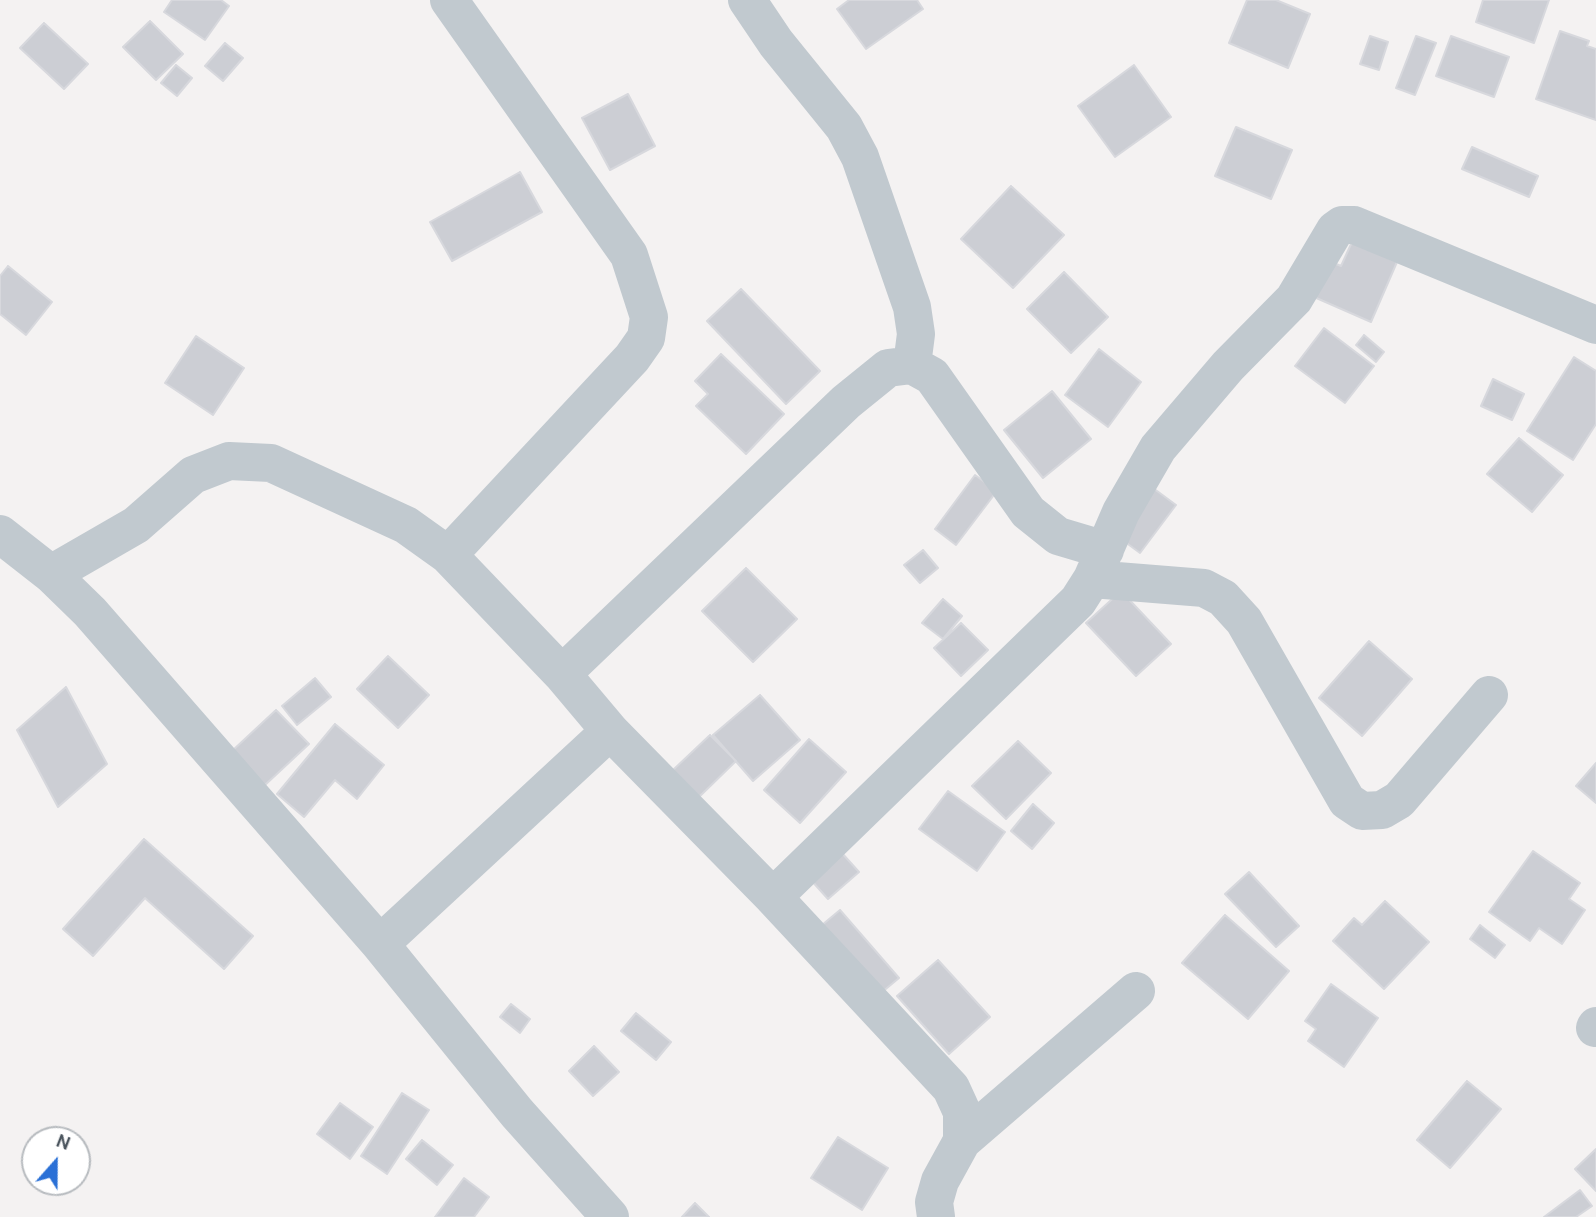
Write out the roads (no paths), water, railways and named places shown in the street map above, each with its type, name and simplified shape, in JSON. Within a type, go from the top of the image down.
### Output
[{"type":"street","points":[[448,555],[632,358],[646,338],[649,317],[629,255],[449,0]]},
{"type":"street","points":[[747,0],[776,43],[844,128],[859,157],[912,307],[916,334],[912,365]]},
{"type":"street","points":[[773,897],[1079,601],[1099,565],[1121,512],[1158,448],[1228,366],[1294,299],[1335,230],[1342,225],[1354,225],[1596,325]]},
{"type":"street","points":[[562,674],[846,402],[888,368],[912,365],[932,376],[1028,512],[1058,536],[1099,565],[1204,589],[1223,598],[1244,621],[1347,801],[1362,811],[1382,810],[1399,800],[1489,695]]},
{"type":"street","points":[[51,573],[136,525],[193,475],[229,461],[271,463],[406,525],[448,555],[562,674],[610,731],[773,897],[951,1088],[962,1112],[962,1141]]},
{"type":"street","points":[[0,534],[51,573],[90,612],[380,944],[517,1113],[610,1217]]},
{"type":"street","points":[[380,944],[610,731]]},
{"type":"street","points":[[936,1217],[934,1202],[940,1181],[962,1141],[1136,991]]}]
